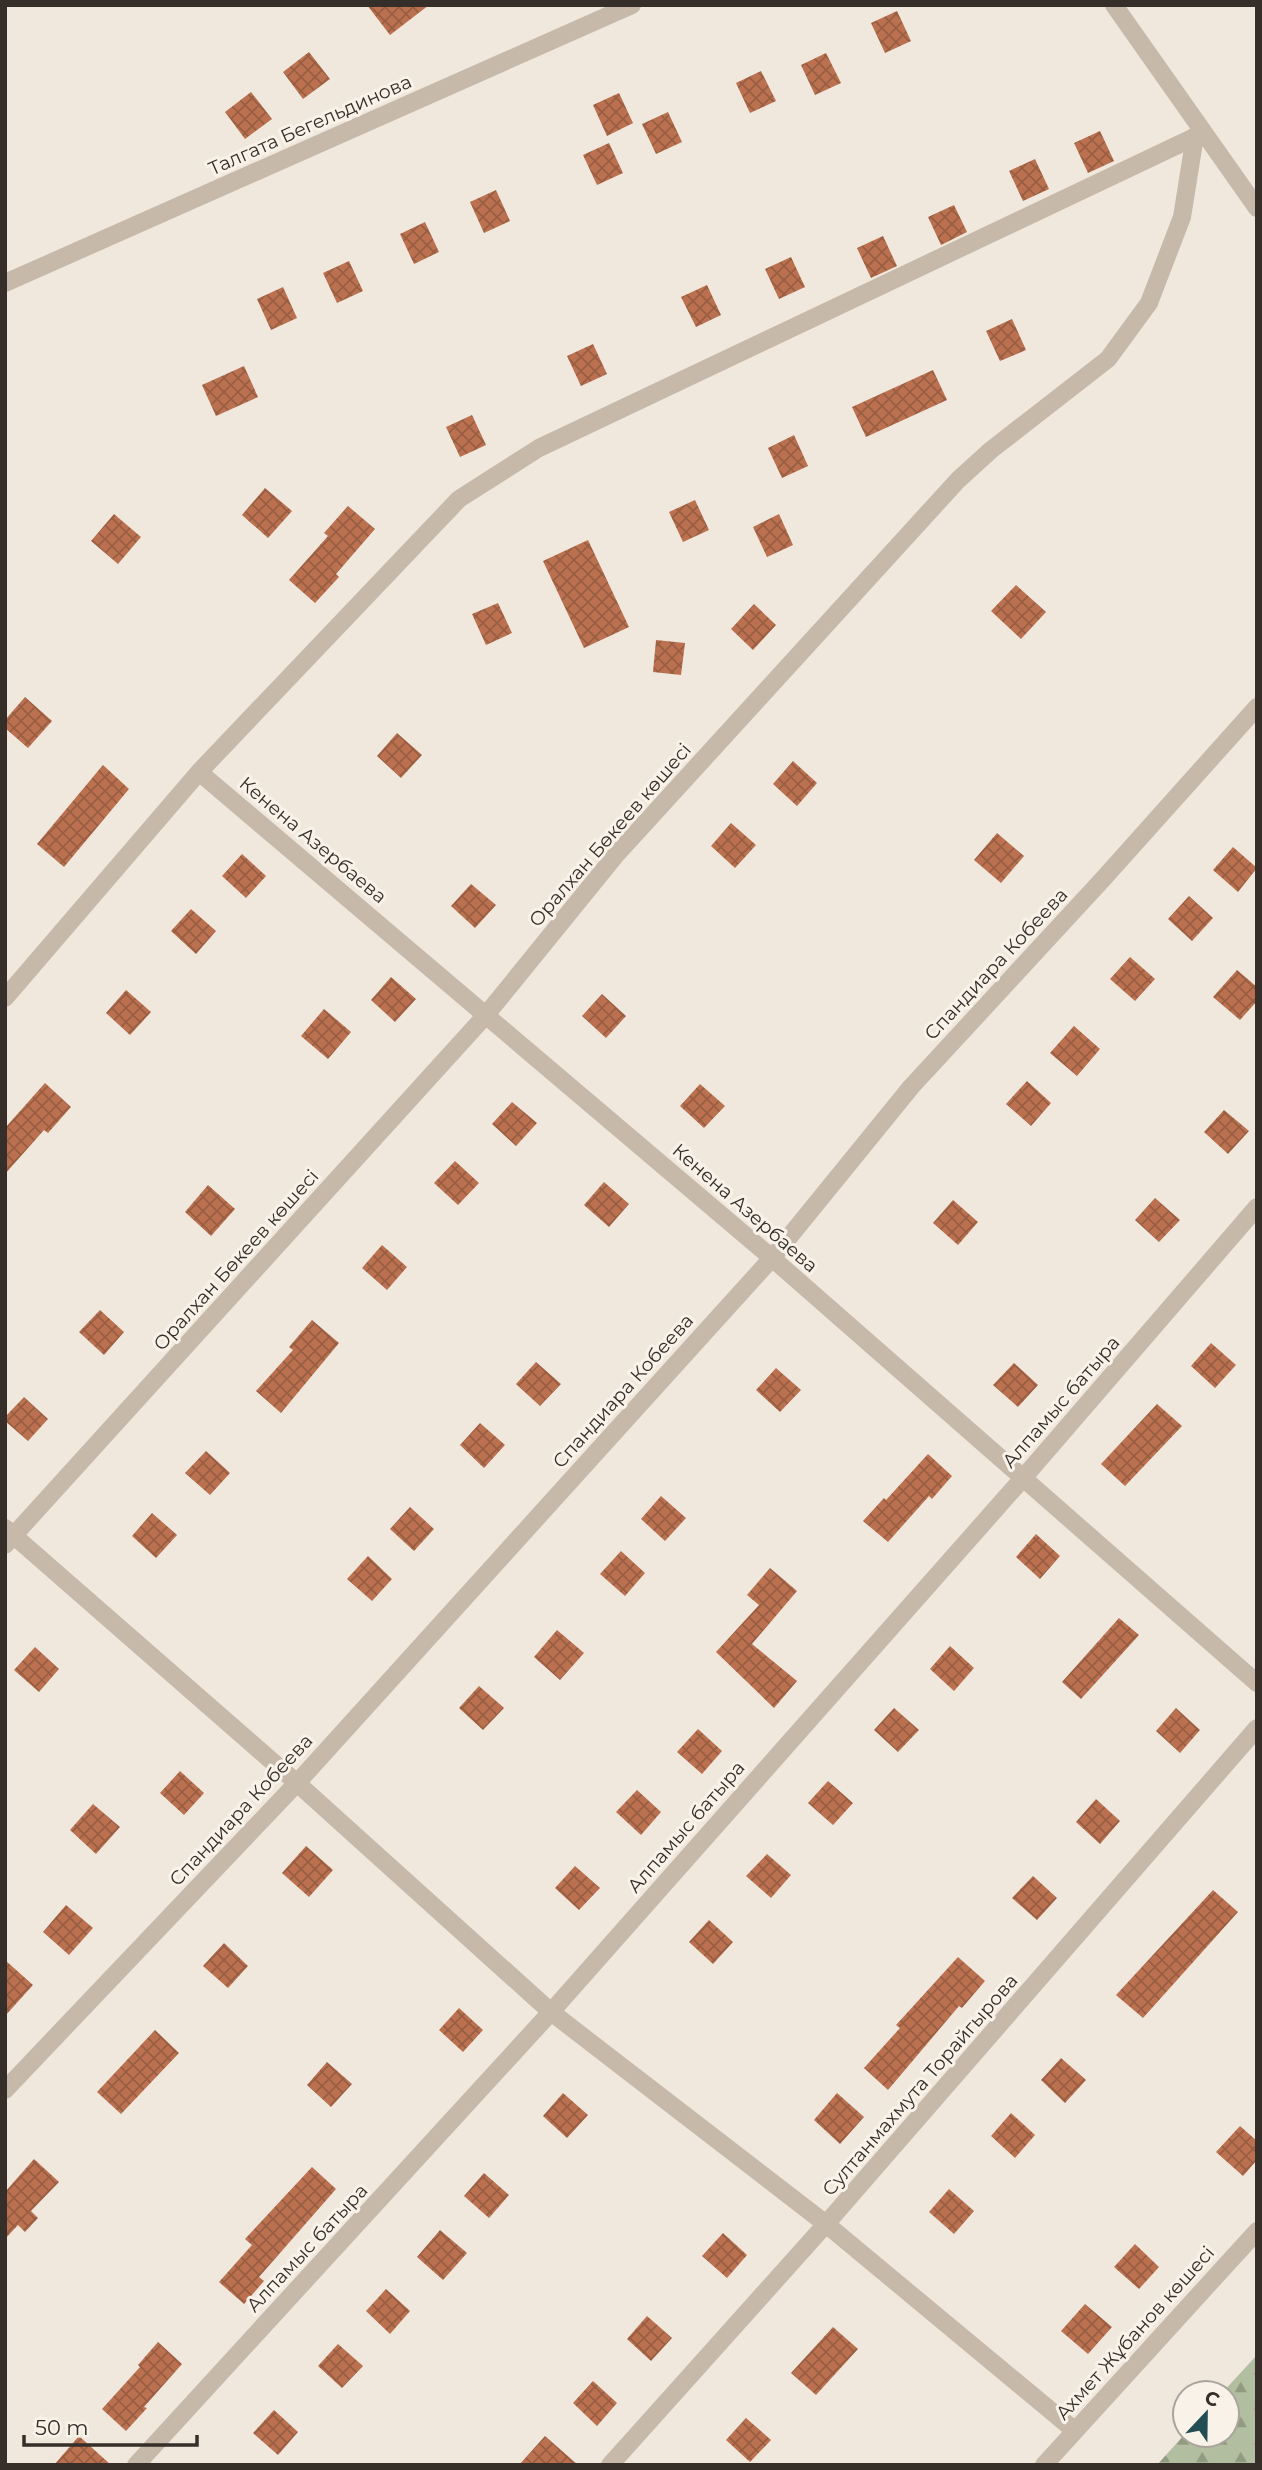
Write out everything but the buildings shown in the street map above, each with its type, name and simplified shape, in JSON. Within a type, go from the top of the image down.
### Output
[{"type":"street","name":"Талгата Бегельдинова","points":[[5,283],[632,5]]},
{"type":"street","points":[[1114,5],[1199,134],[1257,208]]},
{"type":"street","points":[[5,998],[199,772],[450,509],[471,491],[539,448],[1199,134]]},
{"type":"street","name":"Оралхан Бөкеев көшесі","points":[[8,1536],[486,1015],[615,856],[958,480],[991,450],[1108,359],[1149,303],[1182,217],[1199,134]]},
{"type":"street","name":"Спандиара Кобеева","points":[[5,2091],[297,1783],[772,1258],[911,1087],[1257,707]]},
{"type":"street","name":"Кенена Азербаева","points":[[199,772],[772,1258],[1257,1683]]},
{"type":"street","name":"Алпамыс батыра","points":[[136,2465],[551,2012],[1024,1477],[1257,1208]]},
{"type":"street","points":[[8,1536],[297,1783],[551,2012],[827,2224],[1074,2430]]},
{"type":"street","name":"Султанмахмута Торайгырова","points":[[610,2465],[827,2224],[1257,1728]]},
{"type":"street","name":"Ахмет Жұбанов көшесі","points":[[1044,2465],[1257,2231]]},
{"type":"green space","points":[[1257,2355],[1257,2465],[1157,2465],[1171,2449],[1241,2449],[1241,2379],[1235,2379]]}]
